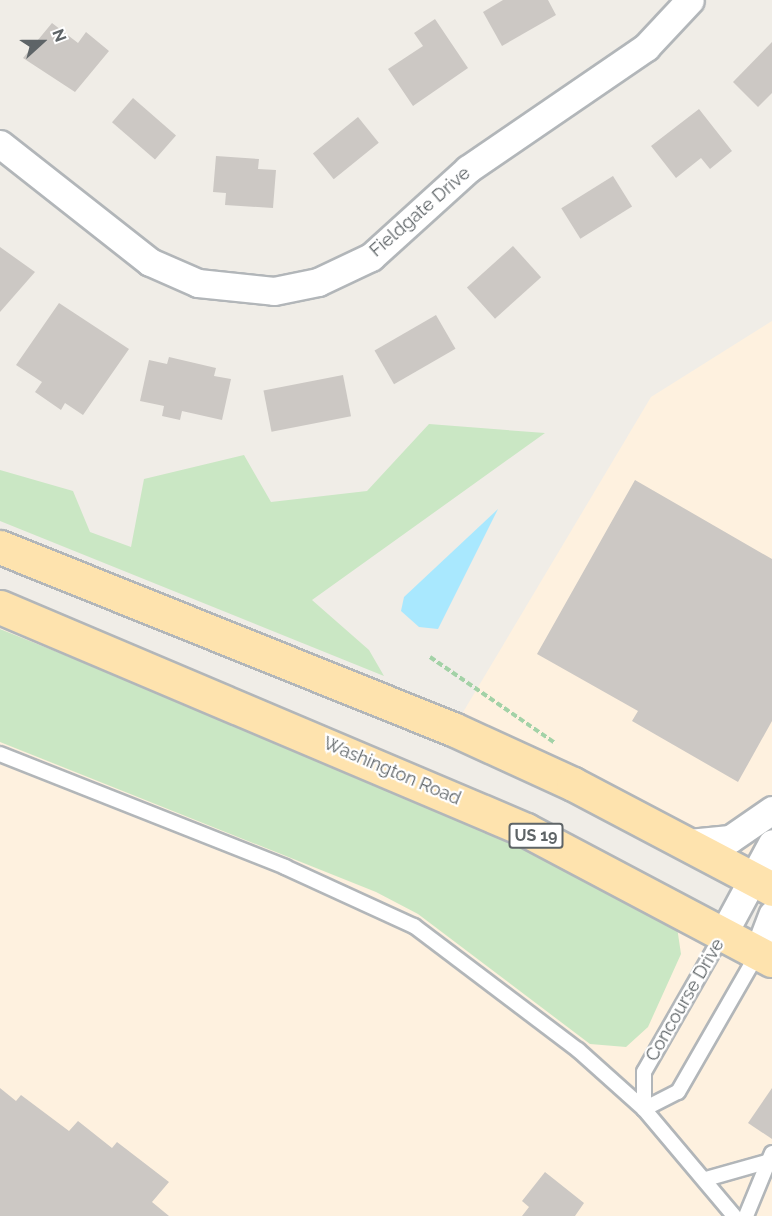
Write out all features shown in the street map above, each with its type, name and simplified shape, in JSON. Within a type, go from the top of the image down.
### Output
[{"type":"main road","points":[[0,547],[453,729],[689,843],[763,885]]},
{"type":"main road","name":"Washington Road","points":[[0,607],[450,796],[765,956]]},
{"type":"street","name":"Fieldgate Drive","points":[[0,144],[150,262],[198,283],[274,291],[318,282],[394,239],[468,169],[646,47],[690,0]]},
{"type":"street","points":[[689,843],[730,838],[772,810]]},
{"type":"street","name":"Concourse Drive","points":[[723,934],[763,885],[772,843]]},
{"type":"street","points":[[765,956],[772,915]]},
{"type":"lane","points":[[0,754],[382,908],[578,1050],[644,1109],[706,1179],[734,1216]]},
{"type":"lane","name":"Concourse Drive","points":[[644,1109],[644,1072],[723,934]]},
{"type":"lane","points":[[644,1109],[678,1092],[765,956]]},
{"type":"lane","points":[[706,1179],[769,1158]]},
{"type":"lane","points":[[746,1216],[769,1158]]},
{"type":"path","points":[[430,657],[493,705],[531,722],[557,744],[558,752]]},
{"type":"shaded area","points":[[772,321],[772,889],[453,729],[651,397]]},
{"type":"shaded area","points":[[0,607],[772,960],[772,1216],[0,1216]]},
{"type":"green space","points":[[429,424],[545,433],[312,600],[369,650],[384,676],[0,521],[0,470],[73,491],[90,532],[131,547],[144,479],[244,455],[271,502],[367,491]]},
{"type":"green space","points":[[0,629],[460,814],[677,927],[681,954],[648,1027],[626,1047],[590,1044],[418,914],[376,892],[0,742]]},
{"type":"water","points":[[498,509],[438,629],[419,627],[401,611],[404,597]]},
{"type":"building","points":[[503,0],[548,0],[556,15],[502,46],[483,12]]},
{"type":"building","points":[[435,19],[468,68],[413,106],[388,69],[423,46],[414,33]]},
{"type":"building","points":[[52,23],[78,43],[86,32],[109,51],[75,92],[23,58]]},
{"type":"building","points":[[772,42],[772,93],[758,107],[733,82]]},
{"type":"building","points":[[133,98],[176,135],[155,160],[112,122]]},
{"type":"building","points":[[699,109],[732,151],[710,169],[701,158],[676,178],[651,146]]},
{"type":"building","points":[[358,117],[379,143],[334,179],[313,154]]},
{"type":"building","points":[[216,156],[259,159],[258,169],[276,170],[273,208],[225,205],[226,193],[213,192]]},
{"type":"building","points":[[613,176],[632,207],[580,239],[561,208]]},
{"type":"building","points":[[513,246],[541,277],[495,319],[467,287]]},
{"type":"building","points":[[0,247],[35,272],[0,312]]},
{"type":"building","points":[[59,303],[129,349],[83,415],[65,403],[61,410],[35,392],[42,382],[16,365]]},
{"type":"building","points":[[436,315],[456,349],[394,384],[375,350]]},
{"type":"building","points":[[169,357],[216,368],[214,376],[231,379],[222,420],[182,411],[180,420],[162,416],[164,406],[140,401],[149,360],[167,364]]},
{"type":"building","points":[[343,375],[351,416],[272,432],[263,390]]},
{"type":"building","points":[[635,480],[772,559],[772,721],[738,782],[632,721],[638,711],[537,654]]},
{"type":"building","points":[[0,1088],[16,1101],[21,1095],[69,1131],[78,1121],[112,1148],[117,1142],[169,1182],[152,1202],[169,1216],[0,1216]]},
{"type":"building","points":[[772,1088],[772,1139],[748,1123]]},
{"type":"building","points":[[545,1172],[584,1203],[575,1216],[522,1216],[529,1207],[522,1201]]}]
